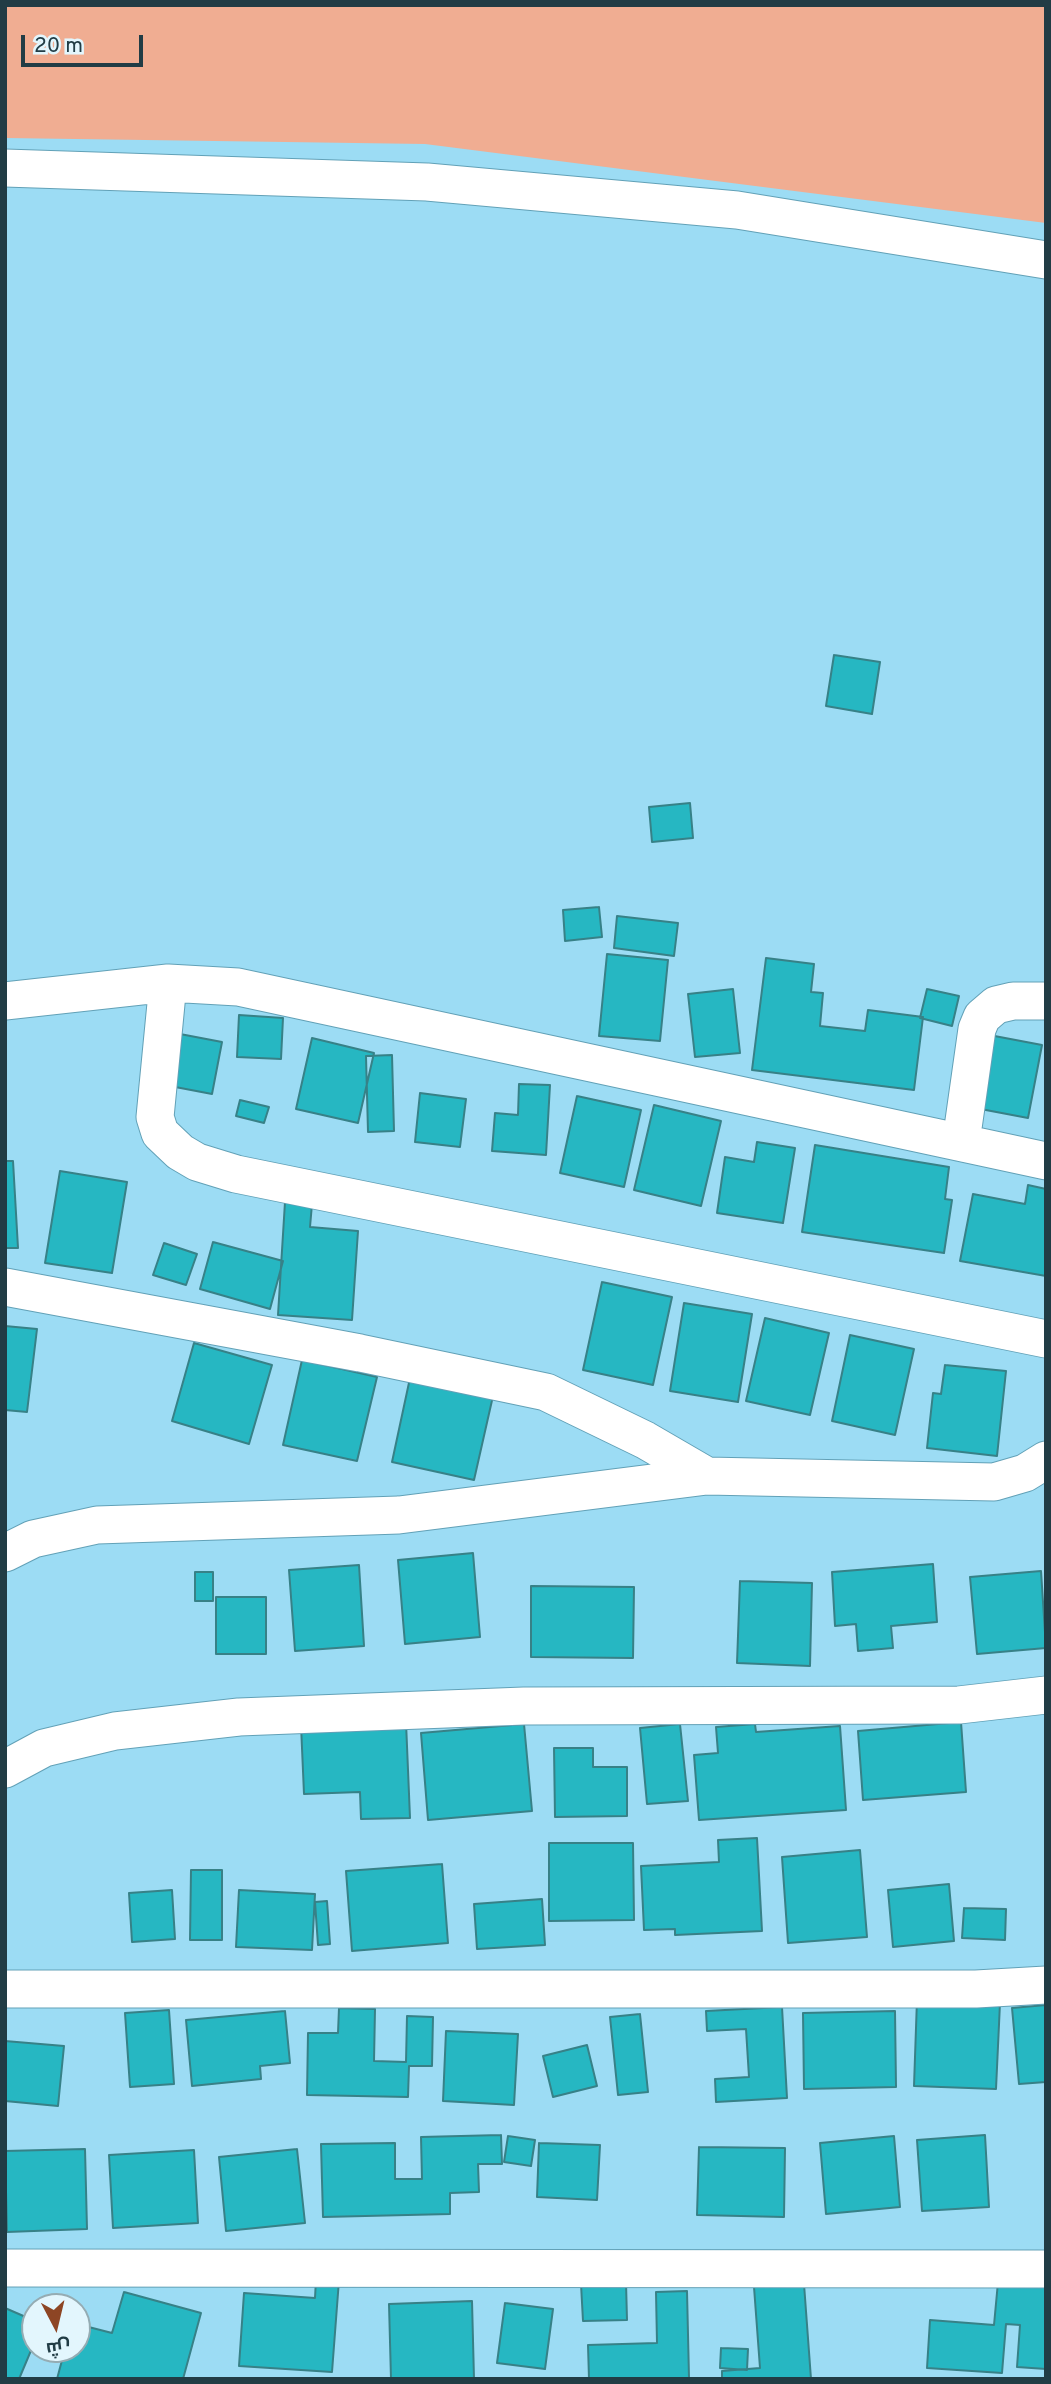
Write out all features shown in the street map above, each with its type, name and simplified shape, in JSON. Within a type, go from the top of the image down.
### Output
[{"type":"street","points":[[5,168],[468,185],[737,210],[1046,260]]},
{"type":"street","points":[[168,983],[155,1117],[160,1133],[180,1152],[197,1162],[236,1174],[1046,1339]]},
{"type":"street","points":[[5,1002],[168,983],[238,987],[1046,1161]]},
{"type":"street","points":[[961,1142],[982,1017],[996,1005],[1013,1001],[1046,1001]]},
{"type":"street","points":[[5,1287],[360,1353],[546,1392],[645,1440],[707,1476]]},
{"type":"street","points":[[5,1553],[33,1539],[97,1525],[399,1515],[707,1476],[994,1482],[1026,1473],[1046,1460]]},
{"type":"street","points":[[5,1769],[44,1748],[116,1731],[239,1717],[524,1706],[959,1705],[1046,1695]]},
{"type":"street","points":[[5,1989],[976,1989],[1046,1985]]},
{"type":"street","points":[[5,2268],[1046,2269]]},
{"type":"shaded area","points":[[5,5],[1046,5],[1046,223],[425,144],[5,138]]},
{"type":"building","points":[[834,655],[880,662],[872,714],[826,706]]},
{"type":"building","points":[[690,803],[693,838],[652,842],[649,807]]},
{"type":"building","points":[[599,907],[602,937],[565,941],[563,910]]},
{"type":"building","points":[[617,916],[678,923],[674,956],[614,948]]},
{"type":"building","points":[[607,954],[668,960],[660,1041],[599,1036]]},
{"type":"building","points":[[766,958],[814,964],[811,992],[823,993],[820,1026],[865,1031],[868,1010],[923,1017],[914,1090],[752,1070]]},
{"type":"building","points":[[733,989],[740,1053],[695,1057],[688,994]]},
{"type":"building","points":[[927,989],[959,996],[952,1026],[920,1018]]},
{"type":"building","points":[[239,1015],[283,1018],[281,1059],[237,1057]]},
{"type":"building","points":[[159,1030],[222,1042],[212,1094],[149,1082]]},
{"type":"building","points":[[984,1034],[1042,1045],[1028,1118],[970,1107]]},
{"type":"building","points":[[312,1038],[374,1053],[358,1123],[296,1109]]},
{"type":"building","points":[[392,1055],[394,1131],[368,1132],[366,1056]]},
{"type":"building","points":[[519,1084],[550,1085],[546,1155],[492,1151],[495,1113],[518,1115]]},
{"type":"building","points":[[420,1093],[466,1099],[460,1147],[415,1142]]},
{"type":"building","points":[[577,1096],[641,1110],[624,1187],[560,1173]]},
{"type":"building","points":[[240,1100],[269,1107],[264,1123],[236,1116]]},
{"type":"building","points":[[654,1105],[721,1121],[701,1206],[634,1190]]},
{"type":"building","points":[[757,1142],[795,1148],[783,1223],[717,1213],[725,1157],[754,1162]]},
{"type":"building","points":[[815,1145],[949,1167],[945,1199],[952,1200],[944,1253],[802,1232]]},
{"type":"building","points":[[5,1161],[13,1161],[18,1248],[5,1248]]},
{"type":"building","points":[[60,1171],[127,1182],[112,1273],[45,1263]]},
{"type":"building","points":[[1028,1185],[1046,1189],[1046,1276],[960,1261],[973,1194],[1025,1204]]},
{"type":"building","points":[[285,1202],[312,1204],[310,1227],[358,1231],[352,1320],[278,1315]]},
{"type":"building","points":[[213,1242],[283,1261],[270,1309],[200,1289]]},
{"type":"building","points":[[164,1243],[197,1254],[186,1285],[153,1275]]},
{"type":"building","points":[[602,1282],[672,1297],[653,1385],[583,1370]]},
{"type":"building","points":[[684,1303],[752,1314],[738,1402],[670,1391]]},
{"type":"building","points":[[765,1318],[829,1333],[810,1415],[746,1401]]},
{"type":"building","points":[[5,1326],[37,1329],[27,1412],[5,1410]]},
{"type":"building","points":[[850,1335],[914,1349],[895,1435],[832,1421]]},
{"type":"building","points":[[194,1343],[272,1365],[249,1444],[172,1421]]},
{"type":"building","points":[[302,1360],[377,1377],[357,1461],[283,1445]]},
{"type":"building","points":[[945,1365],[1006,1371],[997,1456],[927,1448],[933,1393],[941,1394]]},
{"type":"building","points":[[410,1378],[493,1396],[474,1480],[392,1462]]},
{"type":"building","points":[[473,1553],[480,1637],[405,1644],[398,1560]]},
{"type":"building","points":[[933,1564],[937,1622],[891,1626],[893,1648],[858,1651],[856,1624],[835,1626],[832,1572]]},
{"type":"building","points":[[359,1565],[364,1646],[295,1651],[289,1570]]},
{"type":"building","points":[[1041,1571],[1046,1648],[977,1654],[970,1577]]},
{"type":"building","points":[[195,1572],[213,1572],[213,1601],[195,1601]]},
{"type":"building","points":[[740,1581],[812,1583],[810,1666],[737,1663]]},
{"type":"building","points":[[531,1586],[634,1587],[633,1658],[531,1657]]},
{"type":"building","points":[[216,1597],[266,1597],[266,1654],[216,1654]]},
{"type":"building","points":[[406,1722],[410,1818],[361,1819],[360,1792],[304,1794],[301,1725]]},
{"type":"building","points":[[961,1722],[966,1792],[863,1800],[858,1731]]},
{"type":"building","points":[[524,1724],[532,1811],[428,1820],[421,1733]]},
{"type":"building","points":[[680,1724],[688,1801],[647,1804],[640,1728]]},
{"type":"building","points":[[755,1724],[756,1732],[840,1726],[846,1810],[699,1820],[694,1755],[718,1753],[716,1727]]},
{"type":"building","points":[[554,1748],[593,1748],[593,1767],[627,1767],[627,1816],[555,1817]]},
{"type":"building","points":[[757,1838],[762,1931],[675,1935],[675,1929],[644,1930],[641,1866],[719,1862],[718,1840]]},
{"type":"building","points":[[549,1843],[633,1843],[634,1920],[549,1921]]},
{"type":"building","points":[[860,1850],[867,1937],[788,1943],[782,1857]]},
{"type":"building","points":[[442,1864],[448,1943],[352,1951],[346,1871]]},
{"type":"building","points":[[191,1870],[222,1870],[222,1940],[190,1940]]},
{"type":"building","points":[[949,1884],[954,1941],[893,1947],[888,1890]]},
{"type":"building","points":[[172,1890],[175,1939],[132,1942],[129,1893]]},
{"type":"building","points":[[239,1890],[315,1894],[312,1950],[236,1947]]},
{"type":"building","points":[[542,1899],[545,1945],[477,1949],[474,1904]]},
{"type":"building","points":[[327,1901],[330,1944],[318,1945],[315,1902]]},
{"type":"building","points":[[964,1908],[1006,1909],[1005,1940],[962,1938]]},
{"type":"building","points":[[917,1999],[1000,2003],[996,2089],[914,2086]]},
{"type":"building","points":[[1046,2005],[1046,2082],[1019,2084],[1012,2008]]},
{"type":"building","points":[[782,2007],[787,2098],[716,2102],[715,2079],[749,2077],[746,2029],[707,2031],[706,2011]]},
{"type":"building","points":[[339,2008],[375,2009],[374,2061],[406,2062],[407,2016],[433,2017],[432,2066],[409,2066],[408,2097],[307,2095],[308,2033],[338,2033]]},
{"type":"building","points":[[169,2010],[174,2084],[130,2087],[125,2013]]},
{"type":"building","points":[[285,2011],[290,2063],[260,2066],[261,2079],[192,2086],[186,2020]]},
{"type":"building","points":[[895,2011],[896,2087],[804,2089],[803,2013]]},
{"type":"building","points":[[640,2014],[648,2092],[618,2095],[610,2017]]},
{"type":"building","points":[[446,2031],[518,2034],[514,2105],[443,2101]]},
{"type":"building","points":[[5,2041],[64,2046],[58,2106],[5,2101]]},
{"type":"building","points":[[587,2045],[597,2086],[553,2097],[543,2056]]},
{"type":"building","points":[[501,2135],[502,2164],[478,2164],[479,2192],[450,2193],[450,2214],[323,2217],[321,2144],[395,2143],[395,2179],[422,2179],[421,2137]]},
{"type":"building","points":[[985,2135],[989,2207],[922,2211],[917,2140]]},
{"type":"building","points":[[508,2136],[535,2140],[531,2166],[504,2162]]},
{"type":"building","points":[[894,2136],[900,2207],[826,2214],[820,2143]]},
{"type":"building","points":[[539,2143],[600,2145],[597,2200],[537,2197]]},
{"type":"building","points":[[699,2147],[785,2148],[784,2217],[697,2215]]},
{"type":"building","points":[[85,2149],[87,2229],[7,2232],[5,2151]]},
{"type":"building","points":[[297,2149],[305,2223],[226,2231],[219,2157]]},
{"type":"building","points":[[194,2150],[198,2223],[113,2228],[109,2155]]},
{"type":"building","points":[[316,2279],[339,2280],[332,2372],[239,2366],[244,2293],[315,2298]]},
{"type":"building","points":[[626,2282],[627,2320],[583,2321],[581,2284]]},
{"type":"building","points":[[998,2282],[1046,2286],[1046,2369],[1017,2367],[1020,2325],[1006,2324],[1002,2373],[927,2368],[930,2320],[994,2325]]},
{"type":"building","points":[[804,2284],[811,2379],[722,2379],[722,2371],[760,2368],[754,2287]]},
{"type":"building","points":[[687,2291],[689,2378],[589,2379],[588,2345],[657,2343],[656,2292]]},
{"type":"building","points":[[124,2292],[201,2313],[183,2379],[57,2379],[61,2363],[91,2363],[91,2328],[112,2333]]},
{"type":"building","points":[[472,2301],[474,2379],[391,2379],[389,2304]]},
{"type":"building","points":[[505,2303],[553,2309],[545,2369],[497,2363]]},
{"type":"building","points":[[5,2308],[21,2315],[21,2363],[26,2363],[19,2379],[5,2378]]},
{"type":"building","points":[[721,2348],[748,2349],[747,2370],[720,2368]]}]
